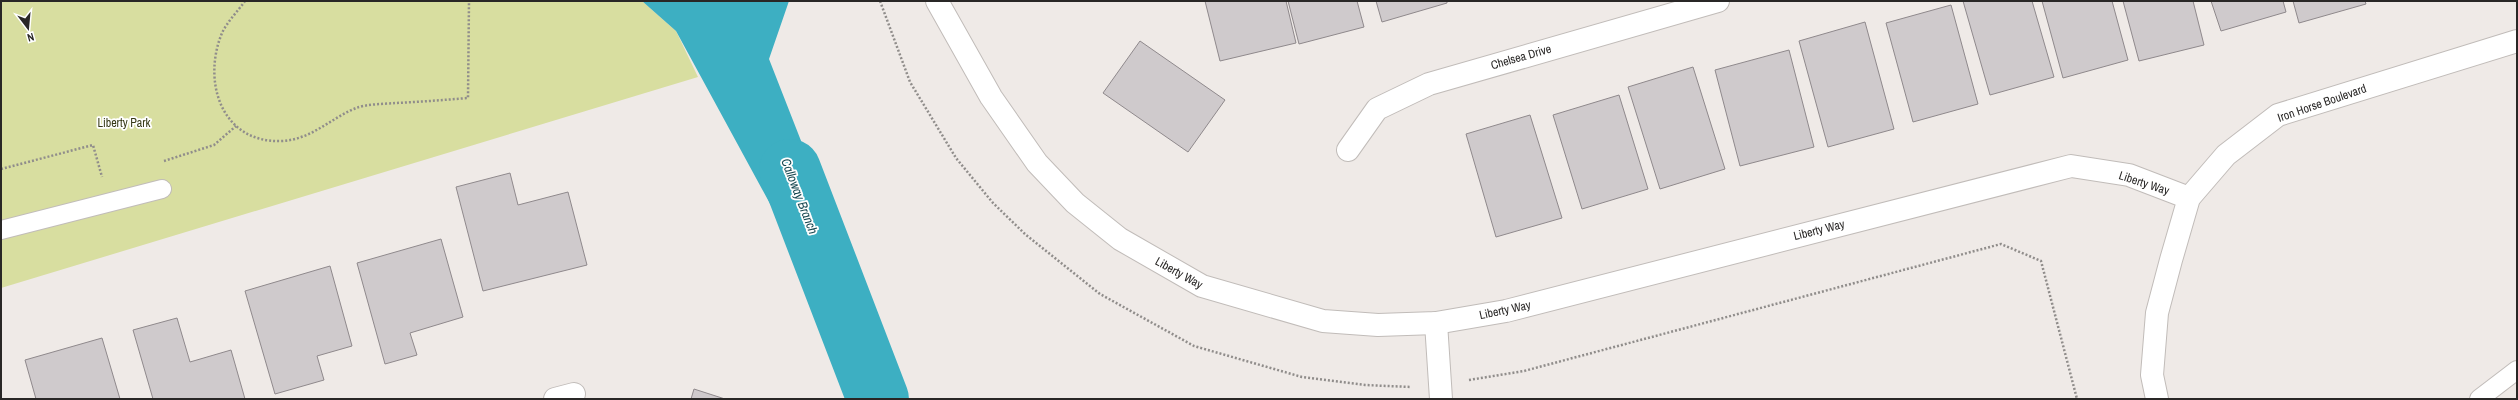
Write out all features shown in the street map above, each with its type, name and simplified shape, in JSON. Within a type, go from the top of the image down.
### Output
[{"type":"street","name":"Liberty Way","points":[[937,1],[991,97],[1037,162],[1075,203],[1120,239],[1202,286],[1323,321],[1378,325],[1436,323],[1506,311],[2070,166],[2129,175],[2189,198]]},
{"type":"street","name":"Chelsea Drive","points":[[1348,150],[1377,110],[1429,84],[1718,1]]},
{"type":"street","name":"Iron Horse Boulevard","points":[[2157,399],[2152,375],[2157,313],[2189,198],[2226,155],[2278,115],[2517,41]]},
{"type":"street","points":[[1436,323],[1441,399]]},
{"type":"lane","points":[[1,230],[162,189]]},
{"type":"lane","points":[[2479,399],[2517,370]]},
{"type":"path","points":[[245,1],[222,32],[217,50],[214,76],[219,104],[226,116],[236,126],[250,136],[266,140],[282,141],[304,136],[356,108],[468,98],[469,1]]},
{"type":"path","points":[[162,161],[214,145],[236,126]]},
{"type":"path","points":[[1,169],[93,145],[102,180],[110,177]]},
{"type":"green space","name":"Liberty Park","points":[[1,1],[642,1],[676,31],[698,77],[1,288]]},
{"type":"water","points":[[642,1],[789,1],[769,59],[841,243],[799,257],[676,31]]},
{"type":"building","points":[[1205,1],[1286,1],[1296,43],[1220,61]]},
{"type":"building","points":[[1288,1],[1357,1],[1364,27],[1299,44]]},
{"type":"building","points":[[1376,1],[1447,1],[1447,3],[1382,22]]},
{"type":"building","points":[[1963,1],[2032,1],[2054,77],[1990,95]]},
{"type":"building","points":[[2042,1],[2112,1],[2128,60],[2063,78]]},
{"type":"building","points":[[2123,1],[2193,1],[2204,45],[2139,61]]},
{"type":"building","points":[[2211,1],[2283,1],[2286,12],[2221,31]]},
{"type":"building","points":[[2293,1],[2365,1],[2366,4],[2299,23]]},
{"type":"building","points":[[1951,5],[1978,104],[1913,122],[1886,23]]},
{"type":"building","points":[[1865,22],[1894,129],[1828,147],[1799,41]]},
{"type":"building","points":[[1140,41],[1225,100],[1188,152],[1103,93]]},
{"type":"building","points":[[1789,50],[1814,147],[1740,166],[1715,70]]},
{"type":"building","points":[[1693,67],[1725,169],[1660,189],[1628,87]]},
{"type":"building","points":[[1619,95],[1648,189],[1582,209],[1553,115]]},
{"type":"building","points":[[1530,115],[1562,218],[1496,237],[1466,134]]},
{"type":"building","points":[[510,173],[518,205],[568,192],[587,265],[483,291],[456,187]]},
{"type":"building","points":[[441,239],[463,317],[410,333],[417,355],[385,364],[357,263]]},
{"type":"building","points":[[330,266],[352,346],[317,356],[324,380],[275,394],[245,291]]},
{"type":"building","points":[[177,318],[190,362],[231,350],[245,399],[153,399],[133,330]]},
{"type":"building","points":[[102,338],[120,399],[36,399],[25,360]]},
{"type":"building","points":[[694,389],[725,399],[691,399]]},
{"type":"waterway","name":"Calloway Branch","points":[[790,170],[878,399]]}]
